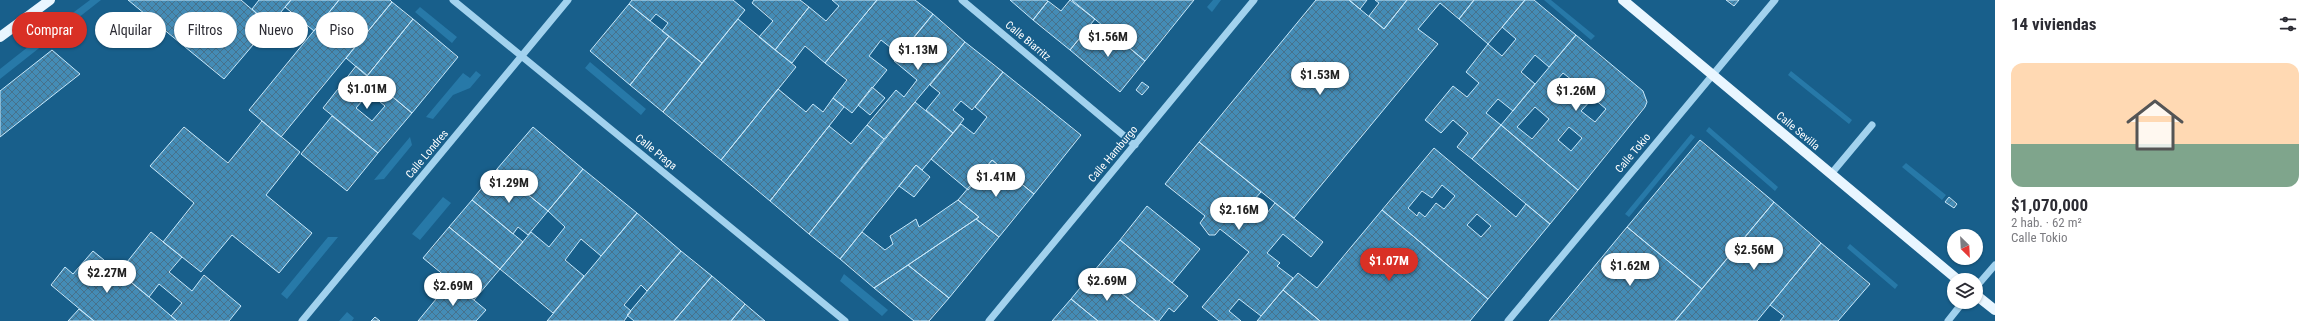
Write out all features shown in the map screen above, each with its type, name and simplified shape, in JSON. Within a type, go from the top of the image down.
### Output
[{"type":"main road","points":[[0,37],[50,0]]},
{"type":"main road","name":"Calle Sevilla","points":[[1623,0],[1950,273]]},
{"type":"main road","points":[[1983,301],[1995,310]]},
{"type":"street","name":"Calle Praga","points":[[453,0],[845,321]]},
{"type":"street","name":"Calle Londres","points":[[302,321],[568,0]]},
{"type":"street","name":"Calle Biarritz","points":[[962,0],[1135,145]]},
{"type":"street","name":"Calle Hamburgo","points":[[989,321],[1254,0]]},
{"type":"street","name":"Calle Tokio","points":[[1508,321],[1775,0]]},
{"type":"street","points":[[1831,174],[1872,125]]},
{"type":"street","points":[[1983,279],[1995,265]]},
{"type":"street","points":[[1948,321],[1957,309]]},
{"type":"shaded area","points":[[90,0],[101,0],[86,12],[74,12]]},
{"type":"shaded area","points":[[1213,0],[1221,0],[1212,12],[1207,7]]},
{"type":"shaded area","points":[[1544,0],[1551,0],[1595,36],[1591,40]]},
{"type":"shaded area","points":[[420,7],[457,37],[452,43],[415,12]]},
{"type":"shaded area","points":[[27,48],[39,48],[0,79],[0,69]]},
{"type":"shaded area","points":[[590,62],[646,109],[641,115],[585,68]]},
{"type":"shaded area","points":[[476,71],[481,75],[470,88],[453,95],[433,119],[426,117],[463,73],[470,78]]},
{"type":"shaded area","points":[[1791,71],[1852,120],[1849,124],[1788,75]]},
{"type":"shaded area","points":[[1709,127],[1778,187],[1775,191],[1706,131]]},
{"type":"shaded area","points":[[1691,134],[1695,137],[1629,217],[1625,214]]},
{"type":"shaded area","points":[[410,137],[412,145],[384,179],[374,180]]},
{"type":"shaded area","points":[[1906,163],[1946,195],[1942,200],[1902,167]]},
{"type":"shaded area","points":[[443,197],[451,203],[420,240],[412,234]]},
{"type":"shaded area","points":[[328,237],[338,237],[287,299],[281,294]]},
{"type":"shaded area","points":[[1850,244],[1898,285],[1895,289],[1847,248]]},
{"type":"shaded area","points":[[844,274],[888,310],[882,316],[840,281]]},
{"type":"shaded area","points":[[347,312],[354,318],[352,321],[339,321]]},
{"type":"building","points":[[128,0],[241,0],[255,12],[245,12],[245,48],[250,48],[224,79],[186,48],[237,48],[237,12],[174,12],[174,38],[166,31],[166,12],[143,12]]},
{"type":"building","points":[[259,0],[291,0],[281,12],[255,12],[252,9]]},
{"type":"building","points":[[291,0],[339,0],[329,12],[316,12],[316,29],[314,31],[308,26],[308,12],[291,12],[285,7]]},
{"type":"building","points":[[339,0],[390,0],[392,2],[368,31],[368,12],[329,12]]},
{"type":"building","points":[[632,0],[733,0],[745,10],[702,63],[662,31],[668,23],[656,14],[650,21],[629,4]]},
{"type":"building","points":[[754,0],[800,0],[809,7],[775,50],[759,37],[773,21],[752,3]]},
{"type":"building","points":[[832,0],[877,0],[825,63],[805,46],[792,63],[775,50],[809,7],[826,21],[839,6]]},
{"type":"building","points":[[877,0],[915,0],[933,14],[900,55],[881,40],[869,56],[887,70],[852,113],[833,98],[847,80],[825,63]]},
{"type":"building","points":[[1010,0],[1046,0],[1048,1],[1033,20]]},
{"type":"building","points":[[1070,0],[1095,19],[1070,50],[1033,20],[1048,1],[1061,11]]},
{"type":"building","points":[[1072,0],[1194,0],[1145,61]]},
{"type":"building","points":[[1316,0],[1349,0],[1384,29],[1407,0],[1474,0],[1459,19],[1440,3],[1418,29],[1438,44],[1294,218],[1199,142]]},
{"type":"building","points":[[1349,0],[1367,0],[1360,9]]},
{"type":"building","points":[[1375,0],[1407,0],[1384,29],[1369,16],[1379,3]]},
{"type":"building","points":[[1474,0],[1525,0],[1488,44],[1459,19]]},
{"type":"building","points":[[1525,0],[1534,0],[1576,35],[1549,67],[1535,55],[1521,72],[1535,84],[1513,111],[1498,99],[1486,113],[1501,125],[1472,159],[1457,147],[1468,133],[1453,120],[1441,133],[1425,120],[1453,86],[1467,97],[1479,83],[1466,72],[1488,44],[1502,56],[1516,39],[1502,27]]},
{"type":"building","points":[[1726,0],[1739,0],[1734,6]]},
{"type":"building","points":[[392,2],[413,19],[367,76],[346,58],[354,48],[368,48],[368,31]]},
{"type":"building","points":[[629,4],[669,36],[630,85],[590,51]]},
{"type":"building","points":[[933,14],[965,42],[884,139],[867,125],[896,90],[904,97],[917,80],[894,61]]},
{"type":"building","points":[[413,19],[458,57],[412,113],[367,76]]},
{"type":"building","points":[[738,19],[796,67],[721,160],[663,112]]},
{"type":"building","points":[[316,28],[316,48],[354,48],[281,137],[249,110],[300,48],[308,48],[308,38]]},
{"type":"building","points":[[1088,28],[1105,41],[1111,32],[1145,61],[1120,92],[1070,50]]},
{"type":"building","points":[[1576,35],[1643,91],[1647,102],[1645,107],[1578,190],[1501,125]],"holes":[[[1563,73],[1577,84],[1565,97],[1552,86]],[[1593,98],[1606,109],[1595,122],[1581,111]],[[1535,107],[1549,119],[1532,139],[1517,127]],[[1569,127],[1582,138],[1571,151],[1558,140]]]},
{"type":"building","points":[[669,36],[702,63],[663,112],[630,85]]},
{"type":"building","points":[[965,42],[1003,72],[972,110],[961,101],[953,110],[964,119],[953,133],[926,110],[940,93],[930,85]]},
{"type":"building","points":[[52,50],[80,74],[0,137],[0,91]]},
{"type":"building","points":[[356,66],[412,113],[378,153],[323,108]],"holes":[[[369,93],[385,106],[372,121],[356,108]]]},
{"type":"building","points":[[1003,72],[1081,135],[1034,194],[992,160],[968,190],[931,159],[961,124],[974,134],[987,117],[975,107]]},
{"type":"building","points":[[1142,82],[1149,87],[1142,95],[1136,90]]},
{"type":"building","points":[[872,87],[885,98],[870,115],[858,105]]},
{"type":"building","points":[[778,89],[806,112],[813,104],[823,112],[833,98],[844,107],[770,201],[721,160]]},
{"type":"building","points":[[915,102],[953,133],[922,170],[916,165],[840,259],[809,234]]},
{"type":"building","points":[[332,116],[378,153],[347,191],[301,154]]},
{"type":"building","points":[[262,121],[300,152],[266,195],[312,233],[279,273],[232,235],[201,272],[163,242],[194,203],[150,166],[184,127],[228,163]]},
{"type":"building","points":[[867,125],[884,139],[809,234],[770,201],[829,126],[851,144]]},
{"type":"building","points":[[1501,125],[1578,190],[1550,224],[1472,159]]},
{"type":"building","points":[[533,127],[583,169],[548,211],[497,169]]},
{"type":"building","points":[[1700,140],[1774,202],[1702,289],[1627,227]]},
{"type":"building","points":[[1199,142],[1261,192],[1253,201],[1267,213],[1275,203],[1323,242],[1311,257],[1283,234],[1267,253],[1280,263],[1277,266],[1293,278],[1261,316],[1239,299],[1229,311],[1241,321],[1219,321],[1202,307],[1249,252],[1220,229],[1215,235],[1209,235],[1200,223],[1205,216],[1165,184]]},
{"type":"building","points":[[1434,148],[1516,217],[1526,204],[1550,224],[1488,299],[1382,210]],"holes":[[[1442,185],[1455,196],[1444,209],[1436,203],[1425,217],[1419,212],[1417,216],[1408,208],[1422,191],[1432,198]],[[1477,214],[1491,226],[1481,237],[1467,225]]]},
{"type":"building","points":[[992,160],[1034,194],[999,237],[976,219],[979,217],[958,200]]},
{"type":"building","points":[[916,165],[930,177],[914,197],[899,186]]},
{"type":"building","points":[[497,169],[548,211],[528,235],[518,227],[513,234],[472,200]]},
{"type":"building","points":[[583,169],[637,213],[601,256],[581,239],[565,260],[584,276],[553,313],[500,269],[531,232],[549,247],[565,227],[548,211]]},
{"type":"building","points":[[1949,197],[1957,204],[1954,208],[1945,202]]},
{"type":"building","points":[[472,200],[523,242],[500,269],[449,227]]},
{"type":"building","points":[[958,200],[979,217],[874,288],[840,259],[862,232],[885,250],[893,244],[890,236],[916,219],[919,227]]},
{"type":"building","points":[[1774,202],[1821,243],[1757,321],[1675,321]]},
{"type":"building","points":[[1147,206],[1200,249],[1172,283],[1120,240]]},
{"type":"building","points":[[1382,210],[1488,299],[1470,321],[1320,321],[1283,290],[1298,273],[1317,288]]},
{"type":"building","points":[[637,213],[681,251],[647,291],[641,285],[624,305],[631,311],[624,321],[547,321]]},
{"type":"building","points":[[976,219],[999,237],[949,298],[908,265]]},
{"type":"building","points":[[449,227],[500,269],[474,300],[423,258]]},
{"type":"building","points":[[1627,227],[1702,289],[1675,321],[1549,321]]},
{"type":"building","points":[[151,232],[182,257],[169,272],[192,291],[204,275],[241,306],[229,321],[177,321],[171,316],[182,303],[159,284],[149,297],[119,272]]},
{"type":"building","points":[[1120,240],[1188,296],[1174,312],[1169,308],[1159,321],[1156,321],[1094,271]]},
{"type":"building","points":[[1821,243],[1870,284],[1838,321],[1780,321],[1784,316],[1770,305]]},
{"type":"building","points":[[93,251],[177,321],[94,321],[51,285],[65,267],[73,274]]},
{"type":"building","points":[[681,251],[712,276],[674,321],[634,321],[627,315]]},
{"type":"building","points":[[908,265],[949,298],[929,321],[914,321],[874,288]]},
{"type":"building","points":[[1094,271],[1156,321],[1098,321],[1071,299]]},
{"type":"building","points":[[712,276],[745,304],[731,321],[674,321]]},
{"type":"building","points":[[451,281],[486,310],[476,321],[418,321]]},
{"type":"building","points":[[1283,290],[1320,321],[1257,321]]},
{"type":"building","points":[[1071,299],[1098,321],[1052,321]]},
{"type":"building","points":[[745,304],[765,321],[731,321]]},
{"type":"building","points":[[79,309],[94,321],[68,321]]},
{"type":"building","points":[[375,317],[380,321],[371,321]]}]
